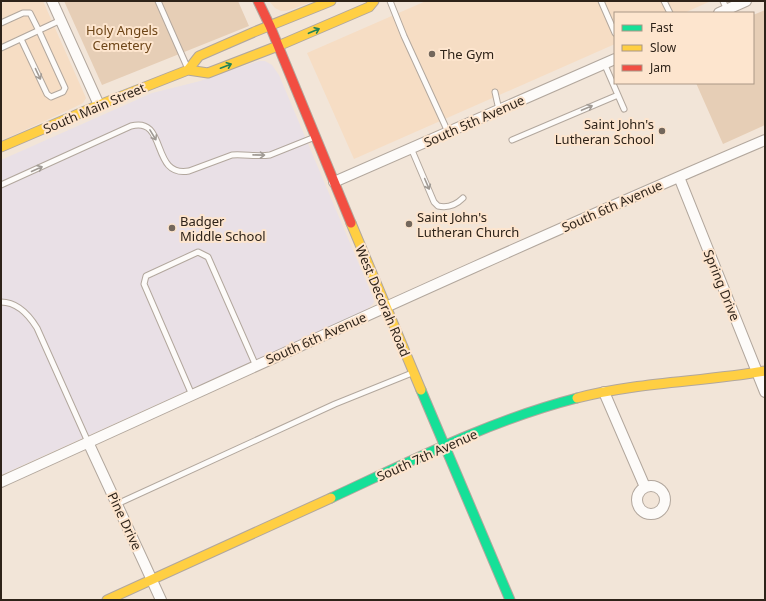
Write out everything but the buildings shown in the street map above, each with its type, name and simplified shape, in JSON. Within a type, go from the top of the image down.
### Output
[{"type":"street","points":[[52,1],[99,105]]},
{"type":"street","name":"West Decorah Road","points":[[258,1],[270,26],[385,307],[510,600]]},
{"type":"street","name":"South Main Street","points":[[188,70],[199,56],[331,1]]},
{"type":"street","name":"South Main Street","points":[[1,147],[99,105],[188,70],[208,73],[278,46],[369,7],[374,1]]},
{"type":"street","points":[[723,8],[746,1]]},
{"type":"street","name":"South 5th Avenue","points":[[334,182],[614,59]]},
{"type":"street","name":"South 6th Avenue","points":[[1,482],[385,307],[765,140]]},
{"type":"street","name":"Spring Drive","points":[[679,177],[761,372],[765,392]]},
{"type":"street","name":"South 7th Avenue","points":[[107,600],[444,446],[512,418],[557,404],[604,392],[654,384],[761,372]]},
{"type":"street","points":[[604,392],[645,486]]},
{"type":"street","name":"Pine Drive","points":[[88,442],[161,600]]},
{"type":"lane","points":[[158,1],[188,70]]},
{"type":"lane","points":[[390,1],[404,36],[448,132]]},
{"type":"lane","points":[[601,1],[614,31]]},
{"type":"lane","points":[[664,1],[670,12]]},
{"type":"lane","points":[[1,23],[23,13],[30,13],[65,88],[63,92],[51,97],[47,94],[21,39]]},
{"type":"lane","points":[[1,48],[61,20]]},
{"type":"lane","points":[[604,64],[624,109]]},
{"type":"lane","points":[[495,92],[499,110]]},
{"type":"lane","points":[[512,140],[618,94]]},
{"type":"lane","points":[[1,184],[138,124],[151,131],[167,164],[171,169],[183,172],[237,154],[270,155],[315,136]]},
{"type":"lane","points":[[411,148],[434,202],[438,206],[446,207],[460,201],[463,198]]},
{"type":"lane","points":[[192,395],[144,284],[146,276],[198,252],[208,256],[256,366]]},
{"type":"lane","points":[[1,302],[9,302],[19,307],[28,315],[37,328],[88,442]]},
{"type":"lane","points":[[117,504],[335,404],[413,372]]},
{"type":"shaded area","points":[[7,1],[43,1],[86,98],[83,103],[1,141],[1,4]]},
{"type":"shaded area","points":[[269,1],[314,1],[293,9],[281,11],[275,8]]},
{"type":"shaded area","points":[[426,1],[667,1],[672,12],[614,12],[614,44],[354,159],[307,53]]},
{"type":"shaded area","points":[[668,1],[711,1],[686,12],[673,12]]},
{"type":"shaded area","name":"Badger Middle School","points":[[259,61],[265,61],[272,65],[279,75],[372,295],[374,301],[373,304],[366,310],[1,475],[1,160],[152,93],[200,81]]},
{"type":"green space","name":"Holy Angels Cemetery","points":[[64,1],[238,1],[249,26],[102,85]]},
{"type":"green space","points":[[765,10],[765,125],[723,144],[696,84],[754,84],[754,15]]},
{"type":"traffic: fast","points":[[421,390],[510,600]]},
{"type":"traffic: fast","points":[[331,498],[452,442],[545,407],[577,398]]},
{"type":"traffic: slow","points":[[1,147],[99,105],[188,70],[199,56],[331,1]]},
{"type":"traffic: slow","points":[[188,70],[208,73],[278,46],[369,7],[374,1]]},
{"type":"traffic: slow","points":[[351,223],[421,390]]},
{"type":"traffic: slow","points":[[577,398],[647,385],[718,378],[765,371]]},
{"type":"traffic: slow","points":[[107,600],[331,498]]},
{"type":"traffic: jam","points":[[258,1],[270,26],[351,223]]},
{"type":"place","name":"The Gym","points":[[432,54]]},
{"type":"place","name":"Saint John's Lutheran School","points":[[662,131]]},
{"type":"place","name":"Saint John's Lutheran Church","points":[[409,224]]},
{"type":"place","name":"Badger Middle School","points":[[172,228]]}]
